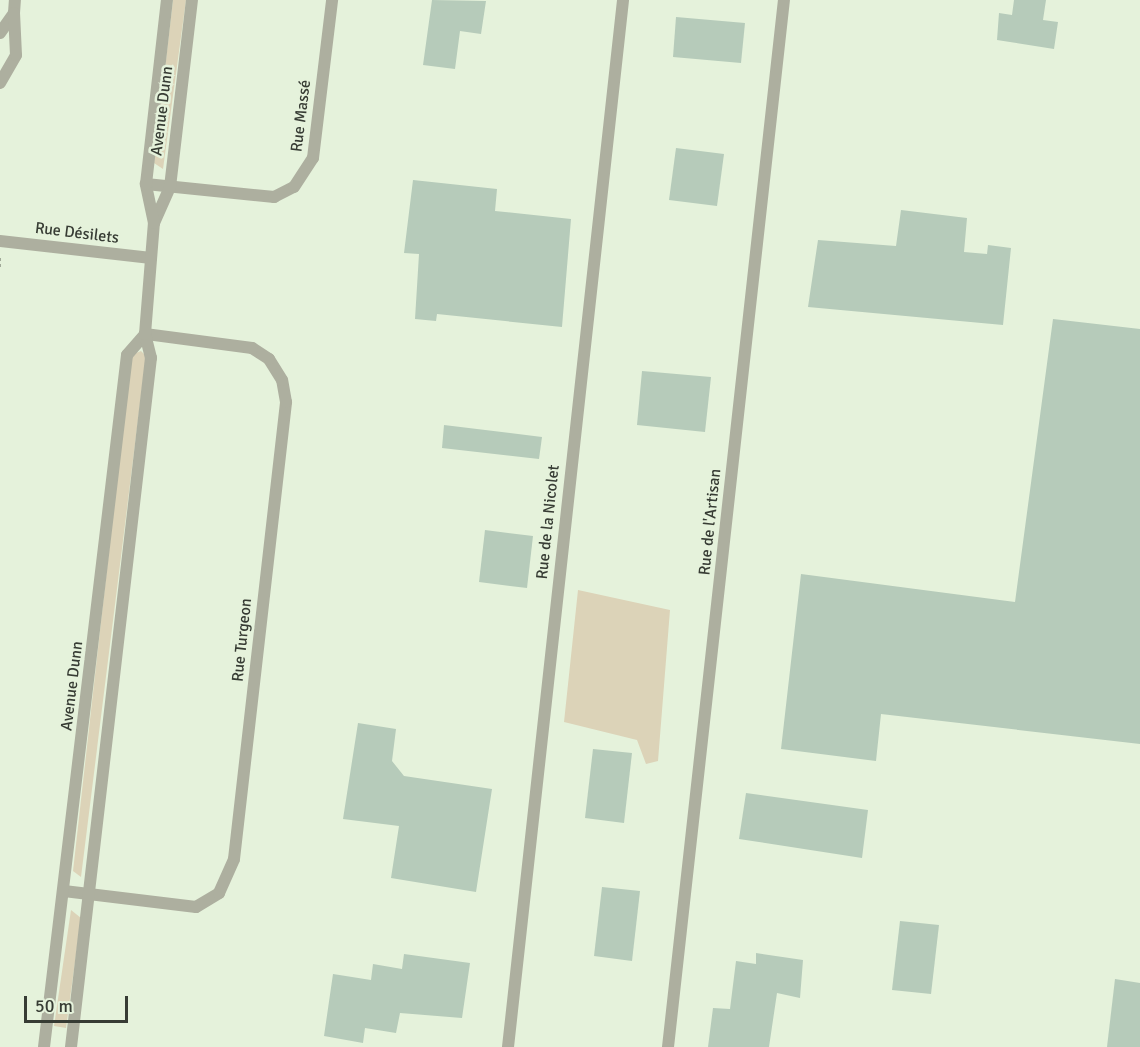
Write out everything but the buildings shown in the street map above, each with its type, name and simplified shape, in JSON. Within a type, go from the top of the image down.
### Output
[{"type":"street","points":[[0,83],[16,55],[15,0]]},
{"type":"street","name":"Avenue Dunn","points":[[71,1047],[151,358],[145,334],[154,223],[146,184],[167,0]]},
{"type":"street","name":"Avenue Dunn","points":[[154,223],[170,187],[192,0]]},
{"type":"street","name":"Rue Massé","points":[[146,184],[274,197],[306,174],[313,158],[332,0]]},
{"type":"street","name":"Rue de la Nicolet","points":[[507,1047],[623,0]]},
{"type":"street","name":"Rue de l'Artisan","points":[[668,1047],[784,0]]},
{"type":"street","points":[[0,33],[14,14]]},
{"type":"street","name":"Rue Désilets","points":[[0,241],[151,258]]},
{"type":"street","name":"Avenue Dunn","points":[[44,1047],[128,355],[145,334]]},
{"type":"street","name":"Rue Turgeon","points":[[64,891],[90,896],[196,907],[219,893],[230,876],[286,402],[282,380],[259,351],[145,334]]},
{"type":"path","points":[[0,258],[0,268]]},
{"type":"shaded area","points":[[173,0],[186,0],[163,169],[154,163]]},
{"type":"shaded area","points":[[141,351],[146,356],[81,877],[73,871],[131,355]]},
{"type":"shaded area","points":[[578,590],[670,610],[658,761],[646,764],[637,740],[564,722]]},
{"type":"shaded area","points":[[71,910],[81,918],[66,1028],[54,1026]]}]
